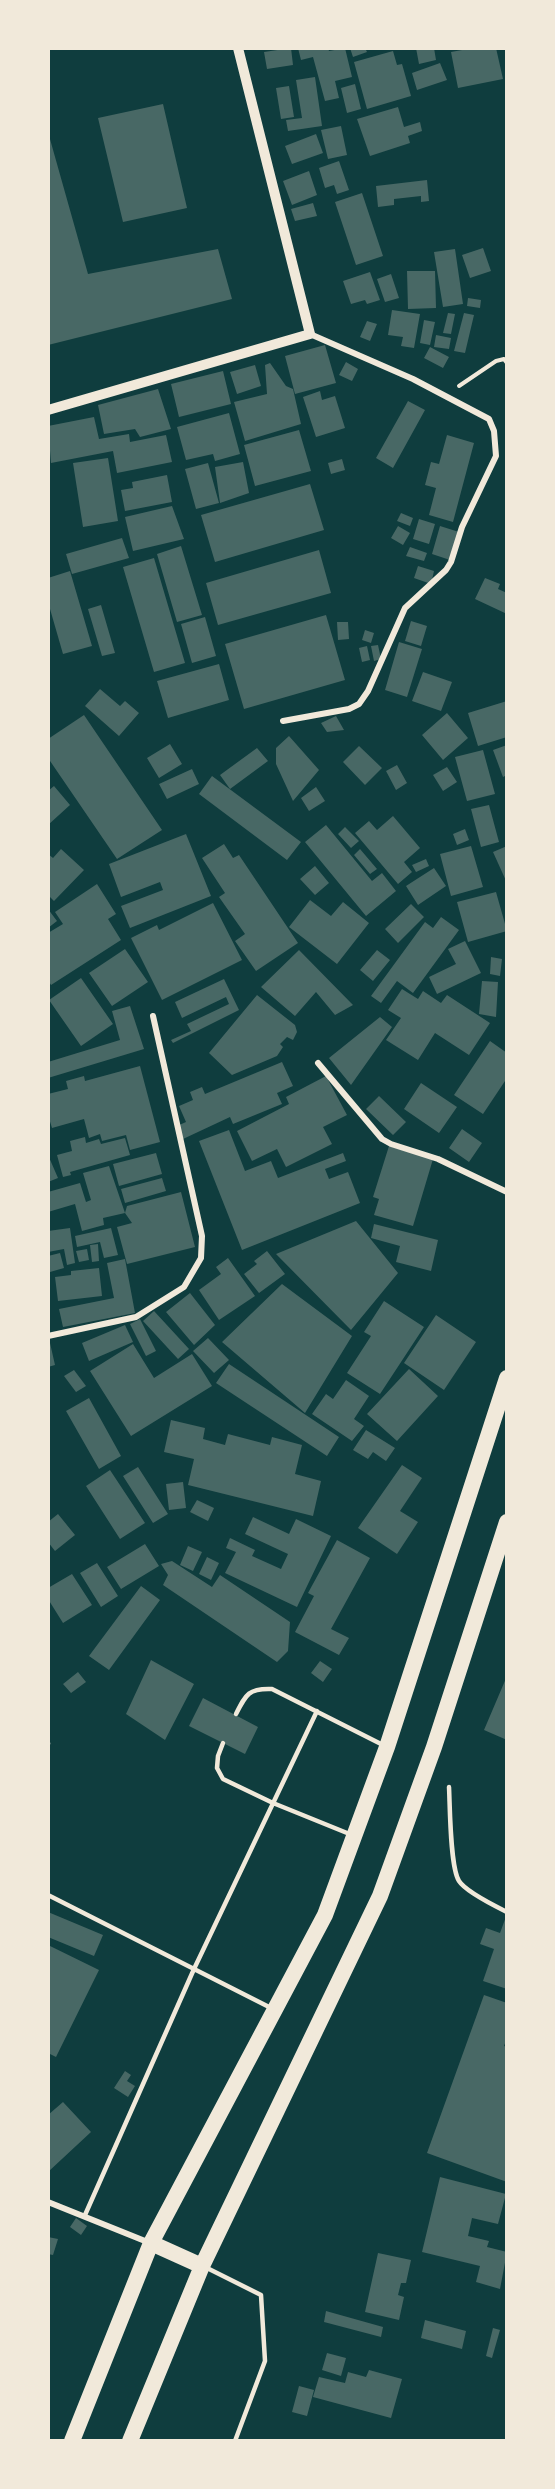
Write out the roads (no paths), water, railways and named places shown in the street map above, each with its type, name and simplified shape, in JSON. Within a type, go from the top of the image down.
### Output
[{"type":"highway","points":[[72,2441],[151,2243],[325,1915],[387,1747],[507,1378]]},
{"type":"highway","points":[[130,2441],[202,2266],[380,1896],[434,1747],[507,1522]]},
{"type":"highway","points":[[151,2243],[202,2266]]},
{"type":"street","points":[[238,48],[310,334]]},
{"type":"street","points":[[48,410],[310,334],[446,396],[489,419],[494,431],[496,456],[462,527],[451,562],[446,570],[405,608],[393,630],[368,691],[359,704],[349,709],[283,721]]},
{"type":"street","points":[[48,1336],[136,1317],[184,1287],[201,1258],[202,1236],[153,1016]]},
{"type":"street","points":[[318,1063],[382,1139],[438,1159],[507,1192]]},
{"type":"street","points":[[48,2202],[151,2243]]},
{"type":"lane","points":[[236,1714],[245,1696],[256,1688],[272,1689],[387,1747]]},
{"type":"lane","points":[[85,2215],[194,1969],[317,1712]]},
{"type":"lane","points":[[223,1743],[218,1756],[217,1768],[223,1779],[273,1803],[354,1836]]},
{"type":"lane","points":[[449,1787],[453,1853],[459,1881],[472,1892],[507,1912]]},
{"type":"lane","points":[[48,1895],[275,2010]]},
{"type":"lane","points":[[202,2266],[261,2295],[265,2361],[235,2441]]}]
